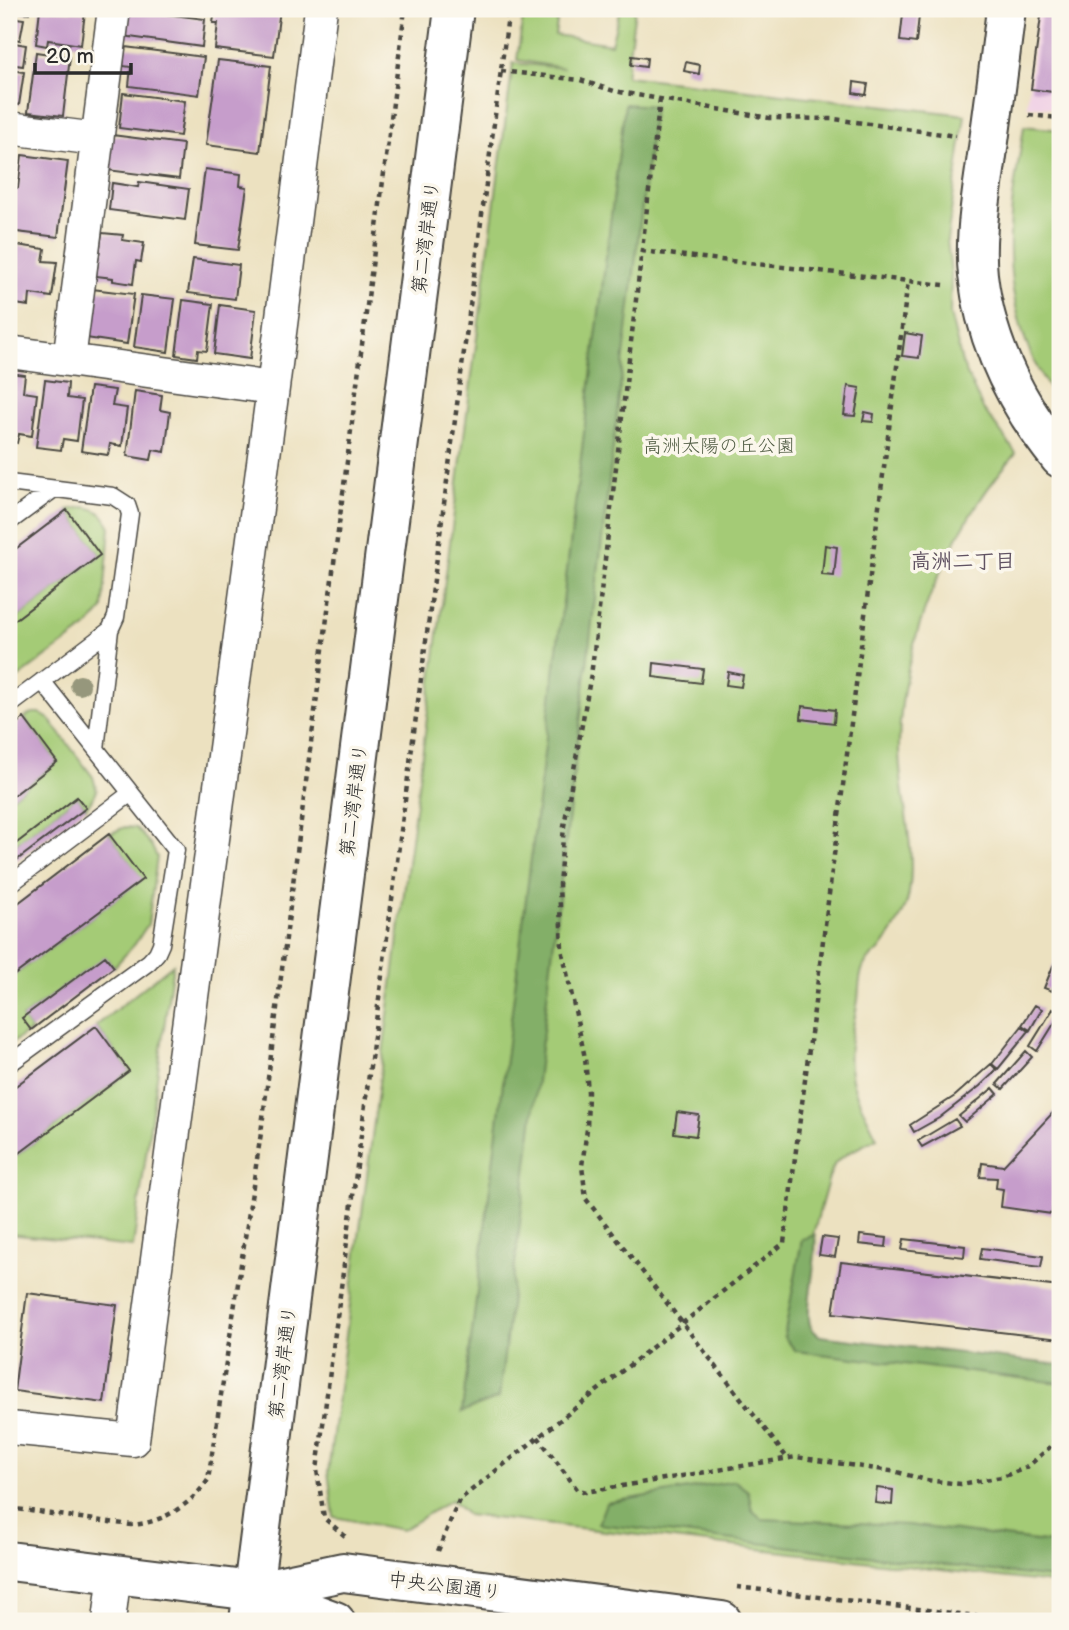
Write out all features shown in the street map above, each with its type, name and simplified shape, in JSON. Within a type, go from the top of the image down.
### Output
[{"type":"street","points":[[69,360],[114,9]]},
{"type":"street","points":[[9,1427],[133,1440],[321,9]]},
{"type":"street","name":"第二湾岸通り","points":[[251,1606],[453,9]]},
{"type":"street","points":[[1006,9],[977,232],[978,275],[990,333],[1007,379],[1039,432],[1060,458]]},
{"type":"street","points":[[9,128],[97,139]]},
{"type":"street","points":[[9,352],[273,388]]},
{"type":"street","name":"中央公園通り","points":[[9,1561],[115,1573],[251,1606],[335,1621]]},
{"type":"street","name":"中央公園通り","points":[[251,1606],[343,1572],[725,1604]]},
{"type":"street","points":[[109,1621],[115,1573]]},
{"type":"lane","points":[[9,483],[113,496],[127,505],[129,510],[116,617],[110,630],[96,749]]},
{"type":"lane","points":[[9,522],[54,489]]},
{"type":"lane","points":[[9,706],[110,630]]},
{"type":"lane","points":[[9,1064],[149,962],[157,953],[161,944],[176,850],[42,681]]},
{"type":"lane","points":[[9,885],[131,793]]},
{"type":"path","points":[[9,1508],[131,1525],[144,1524],[177,1509],[198,1494],[208,1480],[261,1133],[405,9]]},
{"type":"path","points":[[349,1541],[324,1518],[317,1470],[509,9]]},
{"type":"path","points":[[501,71],[580,80],[614,91],[769,118],[834,119],[966,138]]},
{"type":"path","points":[[660,99],[592,668],[564,826],[559,885],[562,949],[585,1058],[588,1092],[582,1166],[586,1199],[788,1459]]},
{"type":"path","points":[[1021,114],[1060,118]]},
{"type":"path","points":[[641,251],[955,287]]},
{"type":"path","points":[[438,1552],[458,1500],[784,1243],[908,281]]},
{"type":"path","points":[[538,1437],[577,1489],[586,1492],[796,1458],[961,1484],[1002,1478],[1026,1468],[1049,1448],[1060,1432]]},
{"type":"path","points":[[425,1550],[452,1553]]},
{"type":"path","points":[[725,1604],[1018,1621]]},
{"type":"shaded area","points":[[1037,9],[1060,9],[1060,109],[1027,106]]},
{"type":"green space","name":"高洲太陽の丘公園","points":[[524,9],[559,9],[555,35],[611,44],[620,9],[635,9],[626,76],[965,115],[947,240],[951,274],[950,314],[962,363],[982,407],[1016,453],[969,517],[950,552],[919,627],[909,666],[902,705],[899,763],[911,856],[909,893],[894,930],[863,967],[850,1046],[853,1082],[877,1138],[835,1163],[829,1177],[814,1231],[793,1345],[1060,1377],[1060,1584],[467,1515],[451,1500],[402,1530],[334,1517],[328,1472],[513,63],[564,68],[517,60]]},
{"type":"green space","points":[[625,104],[654,106],[499,1398],[462,1412]]},
{"type":"green space","points":[[1024,126],[1060,130],[1060,404],[1047,386],[1028,346],[1015,304],[1012,282],[1010,224]]},
{"type":"green space","points":[[84,507],[100,512],[110,527],[103,609],[87,627],[9,684],[9,618],[12,622],[100,555],[67,510]]},
{"type":"green space","points":[[32,713],[39,713],[49,719],[93,777],[97,791],[86,808],[77,797],[9,849],[9,799],[57,762],[24,718]]},
{"type":"green space","points":[[125,827],[136,828],[151,845],[157,857],[148,924],[135,944],[114,967],[105,957],[22,1018],[31,1030],[9,1045],[9,979],[142,879],[109,834]]},
{"type":"green space","points":[[173,964],[133,1247],[9,1234],[9,1161],[129,1071],[96,1026]]},
{"type":"green space","points":[[815,1235],[809,1322],[820,1336],[1060,1365],[1060,1383],[796,1351],[784,1337],[802,1239]]},
{"type":"green space","points":[[735,1481],[748,1491],[752,1510],[762,1519],[908,1525],[1060,1544],[1060,1579],[598,1524],[606,1503]]},
{"type":"building","points":[[29,9],[29,13],[9,11]]},
{"type":"building","points":[[40,9],[85,12],[81,45],[48,40],[47,46],[36,44]]},
{"type":"building","points":[[126,9],[205,19],[202,47],[122,36]]},
{"type":"building","points":[[181,9],[207,9],[206,14]]},
{"type":"building","points":[[215,9],[280,9],[274,56],[215,49],[218,23],[213,23]]},
{"type":"building","points":[[1042,9],[1060,9],[1060,93],[1031,89]]},
{"type":"building","points":[[903,14],[919,16],[916,43],[900,41]]},
{"type":"building","points":[[9,17],[24,19],[20,40],[9,38]]},
{"type":"building","points":[[9,42],[26,45],[23,66],[9,64]]},
{"type":"building","points":[[125,47],[204,57],[199,95],[129,86],[131,67],[123,66]]},
{"type":"building","points":[[36,52],[70,57],[63,116],[28,112]]},
{"type":"building","points":[[632,56],[647,58],[646,67],[631,65]]},
{"type":"building","points":[[218,60],[271,66],[260,152],[206,145]]},
{"type":"building","points":[[686,62],[700,65],[699,74],[684,71]]},
{"type":"building","points":[[9,70],[24,72],[19,105],[9,103]]},
{"type":"building","points":[[854,82],[868,84],[866,95],[853,93]]},
{"type":"building","points":[[123,93],[185,101],[180,136],[119,128]]},
{"type":"building","points":[[112,135],[183,144],[179,179],[107,170]]},
{"type":"building","points":[[22,155],[68,161],[58,237],[9,231],[9,187],[18,188]]},
{"type":"building","points":[[205,169],[241,174],[240,186],[247,187],[238,250],[195,245]]},
{"type":"building","points":[[139,182],[189,189],[185,220],[109,210],[112,183],[138,187]]},
{"type":"building","points":[[102,233],[123,235],[122,240],[144,243],[141,262],[136,261],[133,284],[96,276]]},
{"type":"building","points":[[9,244],[45,249],[43,261],[57,262],[52,297],[30,294],[29,306],[9,303]]},
{"type":"building","points":[[193,259],[239,265],[235,299],[188,293]]},
{"type":"building","points":[[92,289],[134,294],[127,344],[86,338]]},
{"type":"building","points":[[141,295],[175,299],[168,352],[134,347]]},
{"type":"building","points":[[183,300],[213,304],[207,351],[198,350],[197,358],[176,355]]},
{"type":"building","points":[[220,305],[256,310],[250,359],[214,354]]},
{"type":"building","points":[[905,333],[922,336],[919,358],[902,356]]},
{"type":"building","points":[[9,373],[25,375],[23,392],[37,394],[32,436],[19,434],[17,443],[9,441]]},
{"type":"building","points":[[45,380],[68,383],[67,398],[82,400],[77,441],[63,439],[61,450],[36,447]]},
{"type":"building","points":[[848,386],[860,388],[855,416],[844,415]]},
{"type":"building","points":[[90,387],[115,390],[112,406],[127,408],[122,446],[110,444],[108,455],[81,451]]},
{"type":"building","points":[[135,391],[162,395],[160,410],[170,412],[165,452],[153,450],[151,460],[127,456]]},
{"type":"building","points":[[865,412],[874,414],[873,422],[863,421]]},
{"type":"building","points":[[67,510],[100,555],[12,622],[9,618],[9,554]]},
{"type":"building","points":[[825,545],[837,547],[834,576],[822,575]]},
{"type":"building","points":[[654,663],[703,669],[701,683],[653,677]]},
{"type":"building","points":[[728,672],[743,675],[741,687],[726,685]]},
{"type":"building","points":[[802,706],[835,710],[834,723],[801,719]]},
{"type":"building","points":[[24,718],[57,762],[9,799],[9,729]]},
{"type":"building","points":[[77,797],[86,808],[9,866],[9,849]]},
{"type":"building","points":[[109,834],[143,879],[9,979],[9,910]]},
{"type":"building","points":[[1060,946],[1060,967],[1054,965]]},
{"type":"building","points":[[105,956],[114,967],[31,1030],[22,1018]]},
{"type":"building","points":[[1053,966],[1060,970],[1052,991],[1044,988]]},
{"type":"building","points":[[1035,1005],[1042,1009],[1030,1030],[1022,1025]]},
{"type":"building","points":[[1053,1009],[1060,1014],[1037,1051],[1030,1046]]},
{"type":"building","points":[[96,1026],[129,1071],[9,1161],[9,1091]]},
{"type":"building","points":[[1022,1026],[1029,1031],[998,1069],[992,1064]]},
{"type":"building","points":[[1026,1051],[1032,1057],[1003,1089],[997,1084]]},
{"type":"building","points":[[991,1064],[997,1070],[980,1086],[939,1118],[914,1132],[910,1125],[955,1096]]},
{"type":"building","points":[[993,1088],[998,1094],[965,1122],[959,1116]]},
{"type":"building","points":[[1060,1105],[1060,1183],[1056,1182],[1052,1214],[1001,1207],[1003,1189],[996,1188],[997,1178],[980,1177],[982,1163],[1003,1166]]},
{"type":"building","points":[[677,1112],[699,1115],[696,1136],[674,1133]]},
{"type":"building","points":[[955,1119],[960,1126],[922,1147],[918,1141]]},
{"type":"building","points":[[860,1235],[887,1238],[886,1247],[859,1244]]},
{"type":"building","points":[[822,1237],[838,1239],[835,1257],[819,1255]]},
{"type":"building","points":[[904,1239],[965,1246],[964,1257],[902,1250]]},
{"type":"building","points":[[982,1248],[1043,1256],[1041,1267],[980,1259]]},
{"type":"building","points":[[841,1262],[1060,1287],[1060,1339],[833,1313]]},
{"type":"building","points":[[27,1293],[117,1305],[104,1403],[14,1391]]},
{"type":"building","points":[[877,1488],[893,1490],[892,1505],[875,1503]]},
{"type":"district","name":"高洲二丁目","points":[[963,561]]}]
